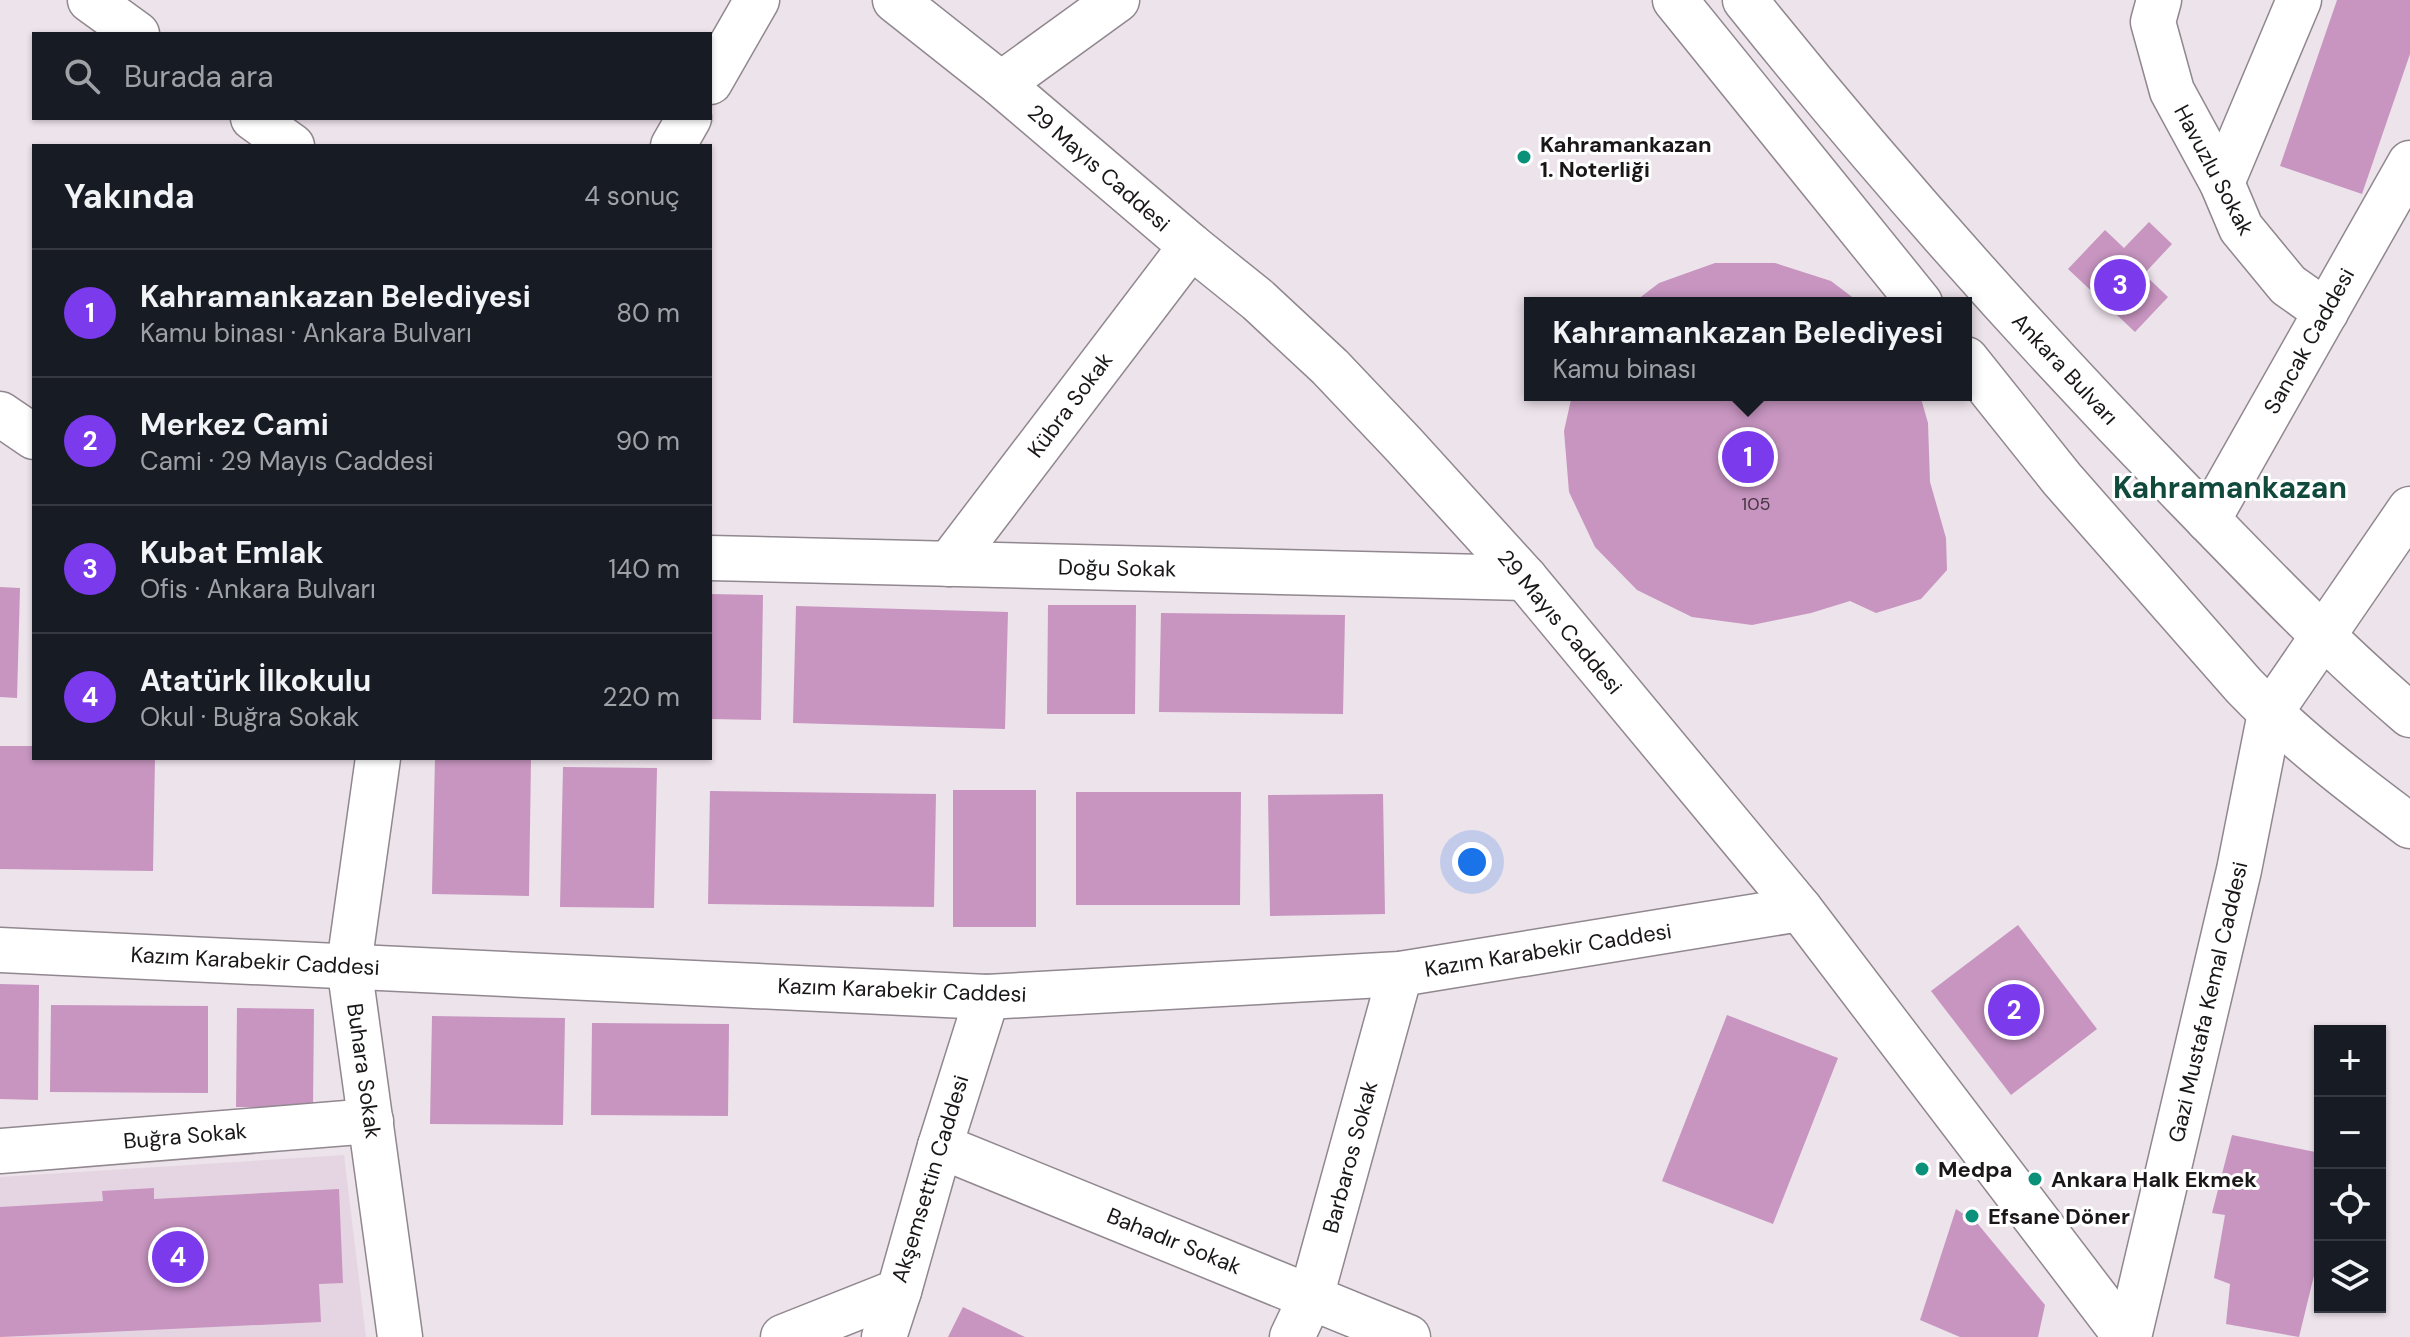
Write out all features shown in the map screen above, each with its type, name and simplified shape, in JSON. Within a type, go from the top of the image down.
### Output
[{"type":"street","points":[[90,0],[134,32]]},
{"type":"street","points":[[712,79],[757,0]]},
{"type":"street","name":"29 Mayıs Caddesi","points":[[895,0],[1001,84],[1258,300],[1330,367],[1525,578],[1800,909],[2128,1337]]},
{"type":"street","points":[[1001,84],[1117,0]]},
{"type":"street","points":[[1675,0],[1915,297]]},
{"type":"street","name":"Ankara Bulvarı","points":[[1745,0],[1929,221],[2094,403],[2240,554],[2410,715]]},
{"type":"street","name":"Havuzlu Sokak","points":[[2159,0],[2153,22],[2172,91],[2222,183],[2241,228],[2288,285],[2326,312]]},
{"type":"street","points":[[2222,183],[2299,0]]},
{"type":"street","points":[[256,120],[289,144]]},
{"type":"street","points":[[674,144],[688,120]]},
{"type":"street","name":"Sancak Caddesi","points":[[2208,520],[2410,163]]},
{"type":"street","name":"Kübra Sokak","points":[[949,564],[1191,246]]},
{"type":"street","points":[[1972,366],[2062,479],[2270,713],[2346,778],[2410,826]]},
{"type":"street","points":[[0,414],[32,436]]},
{"type":"street","points":[[2270,713],[2410,509]]},
{"type":"street","name":"Doğu Sokak","points":[[712,558],[1525,578]]},
{"type":"street","name":"Gazi Mustafa Kemal Caddesi","points":[[2128,1337],[2239,870],[2270,713]]},
{"type":"street","name":"Buhara Sokak","points":[[378,760],[349,965],[400,1337]]},
{"type":"street","name":"Kazım Karabekir Caddesi","points":[[0,950],[987,997],[1400,974],[1800,909]]},
{"type":"street","name":"Barbaros Sokak","points":[[1292,1337],[1311,1297],[1400,974]]},
{"type":"street","name":"Akşemsettin Caddesi","points":[[783,1337],[899,1291],[987,997]]},
{"type":"street","name":"Buğra Sokak","points":[[0,1151],[371,1121]]},
{"type":"street","name":"Bahadır Sokak","points":[[940,1146],[1408,1337]]},
{"type":"street","points":[[884,1337],[899,1291]]},
{"type":"shaded area","points":[[344,1155],[366,1337],[0,1337],[0,1177]]},
{"type":"building","points":[[2337,0],[2410,0],[2410,54],[2362,194],[2280,166]]},
{"type":"building","points":[[2149,222],[2172,244],[2144,274],[2168,297],[2135,332],[2068,269],[2105,230],[2124,248]]},
{"type":"building","points":[[1715,263],[1775,263],[1831,281],[1852,297],[1641,297],[1659,283]]},
{"type":"building","points":[[1571,401],[1922,401],[1928,423],[1930,482],[1946,538],[1947,570],[1921,599],[1876,613],[1850,601],[1752,625],[1692,617],[1637,590],[1595,547],[1569,492],[1564,431]]},
{"type":"building","points":[[0,587],[20,588],[17,698],[0,697]]},
{"type":"building","points":[[712,594],[763,595],[761,720],[712,719]]},
{"type":"building","points":[[1048,605],[1136,605],[1135,714],[1047,714]]},
{"type":"building","points":[[796,606],[1008,612],[1005,729],[793,723]]},
{"type":"building","points":[[1161,613],[1345,615],[1343,714],[1159,712]]},
{"type":"building","points":[[0,746],[32,746],[32,760],[155,760],[153,871],[0,869]]},
{"type":"building","points":[[435,760],[531,760],[529,896],[432,894]]},
{"type":"building","points":[[563,767],[657,768],[654,908],[560,907]]},
{"type":"building","points":[[953,790],[1036,790],[1036,927],[953,927]]},
{"type":"building","points":[[710,791],[936,794],[934,907],[708,904]]},
{"type":"building","points":[[1076,792],[1241,792],[1240,905],[1076,905]]},
{"type":"building","points":[[1383,794],[1385,914],[1270,916],[1268,795]]},
{"type":"building","points":[[2018,925],[2097,1029],[2011,1095],[1931,991]]},
{"type":"building","points":[[0,984],[39,985],[38,1100],[0,1099]]},
{"type":"building","points":[[51,1005],[208,1006],[208,1093],[50,1092]]},
{"type":"building","points":[[237,1008],[314,1009],[313,1107],[236,1107]]},
{"type":"building","points":[[1727,1015],[1838,1058],[1773,1224],[1662,1181]]},
{"type":"building","points":[[432,1016],[565,1018],[563,1125],[430,1124]]},
{"type":"building","points":[[592,1023],[729,1024],[728,1116],[591,1115]]},
{"type":"building","points":[[2232,1135],[2314,1152],[2314,1276],[2299,1337],[2226,1324],[2230,1284],[2214,1278],[2225,1215],[2212,1213]]},
{"type":"building","points":[[154,1188],[154,1199],[339,1189],[343,1283],[319,1284],[321,1322],[0,1337],[0,1207],[103,1201],[102,1191]]},
{"type":"building","points":[[1956,1209],[1977,1223],[2045,1305],[2038,1337],[1960,1337],[1920,1320]]},
{"type":"building","points":[[963,1307],[1025,1337],[948,1337]]},
{"type":"place","name":"Kahramankazan 1. Noterliği","points":[[1524,157]]},
{"type":"place","name":"Kubat Emlak","points":[[2120,285]]},
{"type":"place","name":"Kahramankazan Belediyesi","points":[[1748,457]]},
{"type":"place","name":"Merkez Cami","points":[[2014,1010]]},
{"type":"place","name":"Medpa","points":[[1922,1169]]},
{"type":"place","name":"Ankara Halk Ekmek","points":[[2035,1179]]},
{"type":"place","name":"Efsane Döner","points":[[1972,1216]]},
{"type":"place","name":"Atatürk İlkokulu","points":[[178,1257]]},
{"type":"district","name":"Kahramankazan","points":[[2230,487]]}]
